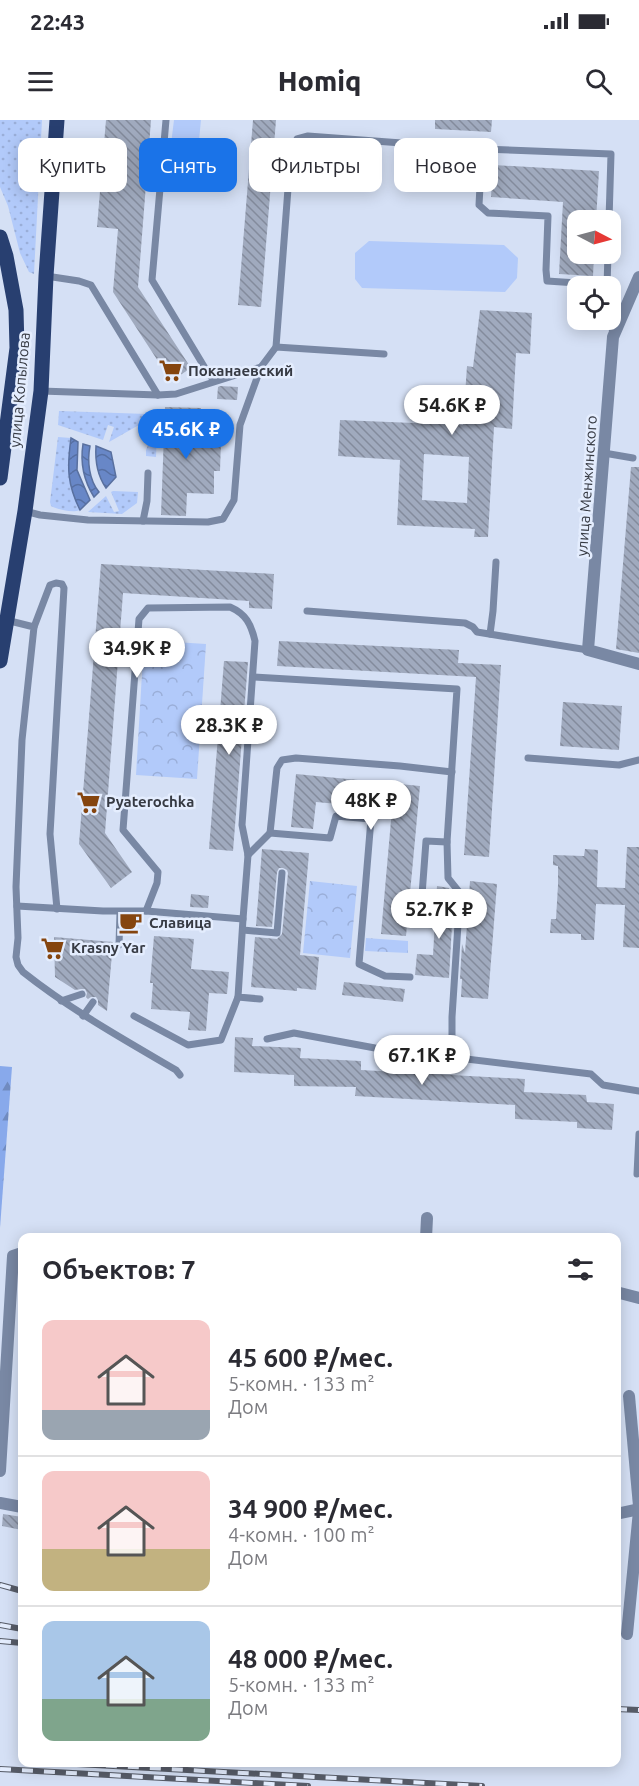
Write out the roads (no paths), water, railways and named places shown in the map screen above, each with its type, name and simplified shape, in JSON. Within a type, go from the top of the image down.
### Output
[{"type":"main road","name":"улица Копылова","points":[[0,661],[25,511],[41,391],[57,120]]},
{"type":"main road","name":"улица Копылова","points":[[0,237],[16,310],[16,348],[0,478]]},
{"type":"street","name":"улица Менжинского","points":[[588,650],[613,337],[639,277]]},
{"type":"street","points":[[588,650],[639,664]]},
{"type":"street","points":[[426,1233],[427,1218]]},
{"type":"street","points":[[0,1471],[12,1256],[18,1254]]},
{"type":"street","points":[[621,1293],[639,1298]]},
{"type":"street","points":[[627,1634],[639,1509],[629,1396]]},
{"type":"street","points":[[0,1503],[18,1506]]},
{"type":"street","points":[[621,1513],[639,1509]]},
{"type":"lane","points":[[166,120],[152,280],[214,381]]},
{"type":"lane","points":[[25,511],[40,515],[88,520],[208,522],[223,519],[234,500],[240,425],[261,367],[276,347],[291,149],[297,139],[308,136],[394,142]]},
{"type":"lane","points":[[498,150],[611,154],[609,210]]},
{"type":"lane","points":[[480,192],[479,205],[488,213],[548,216],[547,281],[567,283]]},
{"type":"lane","points":[[46,276],[91,285],[158,395]]},
{"type":"lane","points":[[612,330],[613,337]]},
{"type":"lane","points":[[276,347],[384,354]]},
{"type":"lane","points":[[41,391],[176,394],[261,367]]},
{"type":"lane","points":[[604,453],[633,458]]},
{"type":"lane","points":[[142,521],[147,501],[148,473]]},
{"type":"lane","points":[[490,634],[496,562]]},
{"type":"lane","points":[[57,909],[50,834],[64,588],[62,584],[56,583],[50,585],[34,627],[22,740],[16,887],[18,965],[23,972],[61,1002],[176,1070],[180,1075]]},
{"type":"lane","points":[[134,1016],[188,1045],[221,1040],[238,997],[248,855],[242,825],[255,641],[252,626],[238,610],[230,607],[148,608],[139,619],[123,830],[158,873],[157,883],[146,911]]},
{"type":"lane","points":[[308,611],[465,623],[477,632],[588,650]]},
{"type":"lane","points":[[6,620],[34,627]]},
{"type":"lane","points":[[253,676],[457,689],[447,842],[448,878],[460,892],[452,1017],[452,1057]]},
{"type":"lane","points":[[528,758],[619,765],[639,760]]},
{"type":"lane","points":[[248,855],[270,833],[277,768],[282,760],[307,759],[452,772]]},
{"type":"lane","points":[[270,833],[330,838],[336,816],[371,819],[359,964],[385,976],[410,977]]},
{"type":"lane","points":[[420,922],[426,841],[447,842]]},
{"type":"lane","points":[[243,930],[277,933],[282,873]]},
{"type":"lane","points":[[17,906],[120,912],[146,911],[243,919]]},
{"type":"lane","points":[[119,945],[120,912]]},
{"type":"lane","points":[[61,1002],[82,994]]},
{"type":"lane","points":[[238,997],[260,999]]},
{"type":"lane","points":[[83,1016],[93,1002]]},
{"type":"lane","points":[[267,1040],[294,1033],[375,1048],[591,1074],[603,1085],[639,1091]]},
{"type":"lane","points":[[637,1174],[639,1134]]},
{"type":"water","points":[[71,438],[78,442],[77,470],[90,500],[80,510],[69,475]]},
{"type":"water","points":[[83,444],[90,446],[90,470],[99,492],[94,497],[84,472]]},
{"type":"water","points":[[96,446],[111,452],[116,477],[106,488],[97,468]]},
{"type":"railway","points":[[0,1585],[18,1590]]},
{"type":"railway","points":[[0,1625],[18,1628]]},
{"type":"railway","points":[[0,1641],[18,1643]]},
{"type":"railway","points":[[621,1709],[639,1710]]},
{"type":"railway","points":[[132,1767],[482,1786]]},
{"type":"railway","points":[[0,1769],[308,1786]]},
{"type":"place","name":"Поканаевский","points":[[170,371]]},
{"type":"place","name":"Pyaterochka","points":[[88,802]]},
{"type":"place","name":"Славица","points":[[131,923]]},
{"type":"place","name":"Krasny Yar","points":[[53,948]]}]
